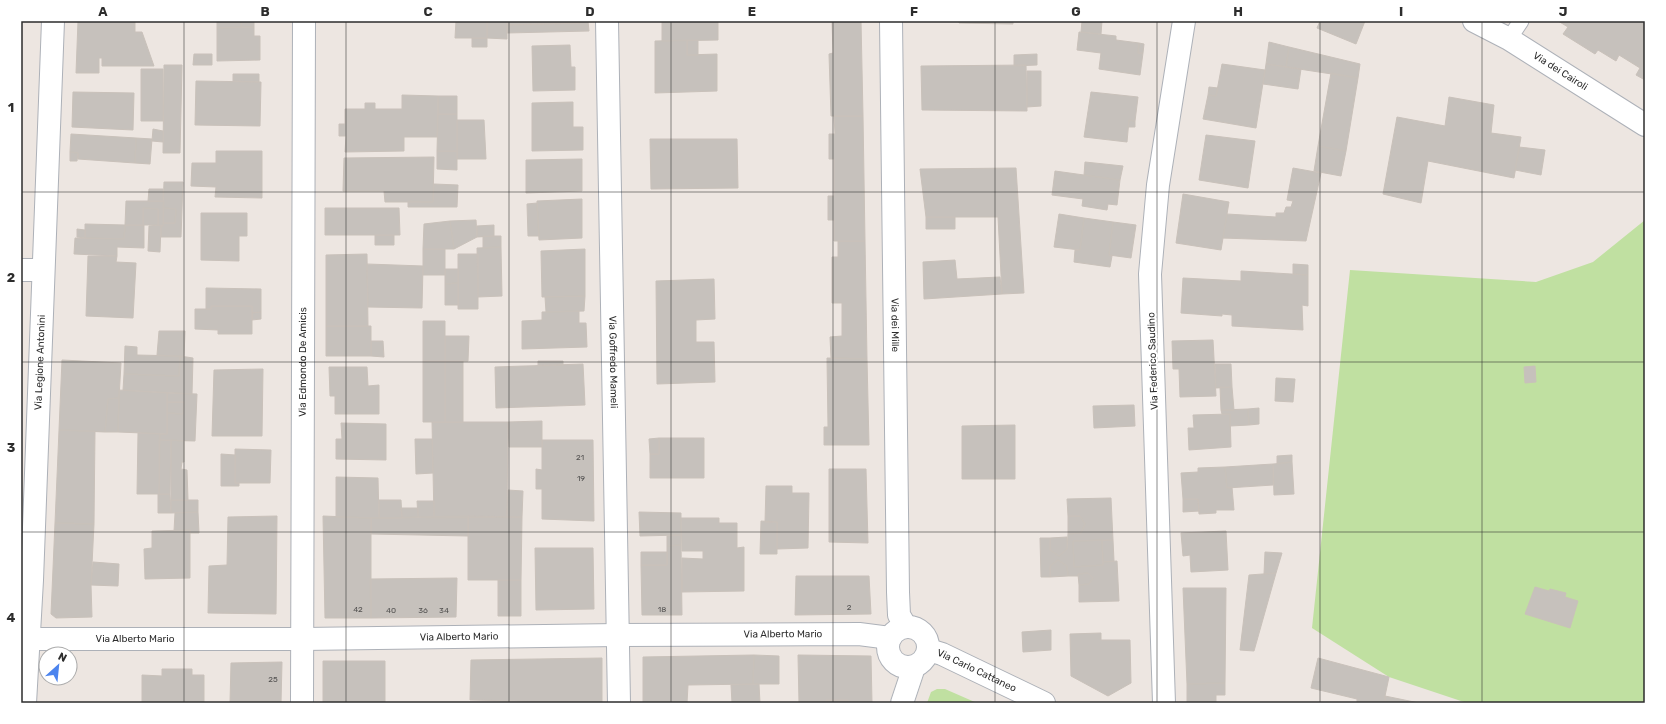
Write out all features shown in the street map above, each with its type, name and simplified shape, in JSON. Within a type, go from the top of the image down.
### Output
[{"type":"street","name":"Via Legione Antonini","points":[[25,703],[24,669],[28,639],[53,21]]},
{"type":"street","name":"Via Edmondo De Amicis","points":[[302,703],[304,21]]},
{"type":"street","name":"Via Goffredo Mameli","points":[[607,21],[620,703]]},
{"type":"street","name":"Via dei Mille","points":[[891,21],[899,615],[898,633]]},
{"type":"street","name":"Via Federico Saudino","points":[[1164,703],[1150,274],[1158,185],[1184,21]]},
{"type":"street","name":"Via dei Cairoli","points":[[1474,21],[1509,39],[1645,125]]},
{"type":"street","points":[[21,270],[43,270]]},
{"type":"street","points":[[902,703],[914,667],[923,661],[929,650],[927,640],[923,634],[913,627],[898,633],[888,648],[892,659],[902,666],[914,667]]},
{"type":"street","name":"Via Alberto Mario","points":[[28,639],[302,639],[898,633]]},
{"type":"street","name":"Via Carlo Cattaneo","points":[[929,650],[942,654],[1044,703]]},
{"type":"lane","points":[[1509,39],[1521,21]]},
{"type":"green space","points":[[1645,220],[1645,703],[1467,703],[1389,677],[1312,628],[1350,270],[1536,282],[1593,262]]},
{"type":"green space","points":[[937,689],[945,689],[977,703],[927,703],[931,692]]},
{"type":"building","points":[[78,21],[135,21],[135,32],[142,32],[154,66],[102,66],[102,58],[99,58],[99,73],[76,73]]},
{"type":"building","points":[[217,21],[241,22],[242,27],[217,28]]},
{"type":"building","points":[[233,21],[254,21],[254,27],[242,27],[241,22]]},
{"type":"building","points":[[456,21],[487,21],[487,38],[455,38]]},
{"type":"building","points":[[487,21],[507,21],[507,39],[487,38]]},
{"type":"building","points":[[507,21],[580,21],[580,23],[507,25]]},
{"type":"building","points":[[580,21],[588,21],[589,31],[507,33],[507,25],[580,23]]},
{"type":"building","points":[[662,21],[718,21],[718,40],[662,41]]},
{"type":"building","points":[[832,21],[861,21],[863,116],[831,116],[829,54],[833,53]]},
{"type":"building","points":[[959,21],[1013,21],[1013,24],[959,23]]},
{"type":"building","points":[[1082,21],[1102,21],[1101,34],[1081,32]]},
{"type":"building","points":[[1320,21],[1365,21],[1356,44],[1317,28]]},
{"type":"building","points":[[1558,21],[1645,21],[1645,80],[1636,75],[1640,68],[1619,55],[1616,61],[1598,50],[1595,54],[1563,34],[1568,27]]},
{"type":"building","points":[[254,27],[254,36],[260,36],[260,60],[217,61],[217,28]]},
{"type":"building","points":[[1079,32],[1116,36],[1116,40],[1139,43],[1138,53],[1143,53],[1140,75],[1099,69],[1101,53],[1077,50]]},
{"type":"building","points":[[472,38],[487,38],[487,47],[472,47]]},
{"type":"building","points":[[687,40],[698,40],[698,55],[687,55]]},
{"type":"building","points":[[687,40],[687,55],[717,54],[717,91],[655,93],[655,41]]},
{"type":"building","points":[[1269,42],[1289,47],[1286,67],[1266,64]]},
{"type":"building","points":[[1139,43],[1144,44],[1143,53],[1138,53]]},
{"type":"building","points":[[570,45],[571,67],[575,67],[575,90],[533,91],[532,46]]},
{"type":"building","points":[[1289,47],[1360,64],[1358,78],[1286,67]]},
{"type":"building","points":[[194,54],[212,54],[212,65],[193,65]]},
{"type":"building","points":[[1037,54],[1037,65],[1014,66],[1014,55]]},
{"type":"building","points":[[1222,64],[1265,70],[1256,128],[1203,119],[1208,95],[1216,96]]},
{"type":"building","points":[[1266,64],[1301,69],[1298,89],[1263,84]]},
{"type":"building","points":[[164,65],[182,65],[180,153],[163,153]]},
{"type":"building","points":[[1026,65],[1027,111],[922,110],[921,66]]},
{"type":"building","points":[[141,69],[163,69],[163,121],[141,121]]},
{"type":"building","points":[[1027,71],[1041,71],[1041,106],[1027,107]]},
{"type":"building","points":[[1331,73],[1358,78],[1346,151],[1318,146]]},
{"type":"building","points":[[233,74],[259,74],[259,82],[233,81]]},
{"type":"building","points":[[196,81],[261,82],[260,126],[195,125]]},
{"type":"building","points":[[1209,87],[1218,88],[1216,96],[1208,95]]},
{"type":"building","points":[[73,92],[134,93],[133,130],[72,127]]},
{"type":"building","points":[[1091,92],[1138,97],[1135,121],[1129,120],[1127,142],[1084,137]]},
{"type":"building","points":[[402,95],[438,96],[437,137],[404,137],[404,151],[345,152],[346,136],[339,136],[339,124],[345,124],[345,109],[365,109],[365,103],[375,103],[375,109],[402,109]]},
{"type":"building","points":[[438,96],[457,96],[457,114],[438,114]]},
{"type":"building","points":[[1449,97],[1494,105],[1491,133],[1521,137],[1514,178],[1428,161],[1421,203],[1383,194],[1397,117],[1445,126]]},
{"type":"building","points":[[573,102],[573,127],[583,127],[583,150],[532,151],[532,103]]},
{"type":"building","points":[[438,114],[457,114],[457,151],[437,151]]},
{"type":"building","points":[[834,116],[863,116],[865,241],[834,241],[834,220],[828,220],[828,196],[834,196],[834,159],[829,159],[829,134],[835,134]]},
{"type":"building","points":[[457,120],[484,120],[486,159],[457,159]]},
{"type":"building","points":[[1129,120],[1135,121],[1135,127],[1128,127]]},
{"type":"building","points":[[153,129],[163,131],[163,142],[152,141]]},
{"type":"building","points":[[71,134],[136,138],[135,163],[78,159],[78,153],[70,152]]},
{"type":"building","points":[[1206,135],[1255,141],[1248,188],[1199,180]]},
{"type":"building","points":[[136,138],[152,139],[150,164],[135,163]]},
{"type":"building","points":[[650,139],[737,139],[738,188],[651,189]]},
{"type":"building","points":[[1318,146],[1346,151],[1341,176],[1314,171]]},
{"type":"building","points":[[1519,147],[1545,150],[1541,175],[1515,170]]},
{"type":"building","points":[[216,151],[262,151],[262,198],[215,197],[216,187],[191,186],[192,163],[216,163]]},
{"type":"building","points":[[437,151],[457,151],[457,170],[437,169]]},
{"type":"building","points":[[70,152],[78,153],[77,161],[70,161]]},
{"type":"building","points":[[434,157],[433,202],[385,202],[384,191],[343,191],[344,158]]},
{"type":"building","points":[[582,159],[582,191],[526,193],[526,160]]},
{"type":"building","points":[[1085,162],[1123,166],[1120,180],[1084,175]]},
{"type":"building","points":[[1016,168],[1024,293],[1002,294],[998,217],[926,217],[920,169]]},
{"type":"building","points":[[1293,168],[1321,173],[1306,241],[1223,238],[1227,214],[1276,217],[1276,213],[1284,213],[1286,207],[1291,207],[1293,201],[1287,200]]},
{"type":"building","points":[[1055,171],[1120,180],[1117,205],[1108,204],[1107,210],[1082,206],[1083,199],[1052,195]]},
{"type":"building","points":[[164,182],[183,182],[181,237],[161,237],[161,226],[163,226],[163,223],[175,223],[176,209],[163,208]]},
{"type":"building","points":[[434,184],[458,185],[457,207],[408,207],[408,201],[433,202]]},
{"type":"building","points":[[149,189],[163,189],[163,201],[148,201]]},
{"type":"building","points":[[1183,194],[1229,202],[1221,250],[1176,243]]},
{"type":"building","points":[[582,199],[582,238],[539,240],[537,201]]},
{"type":"building","points":[[126,201],[164,201],[163,226],[158,225],[158,209],[143,208],[143,225],[125,225]]},
{"type":"building","points":[[537,203],[539,236],[528,236],[527,204]]},
{"type":"building","points":[[143,208],[158,209],[158,225],[143,225]]},
{"type":"building","points":[[163,208],[176,209],[175,223],[163,223]]},
{"type":"building","points":[[325,208],[399,208],[400,235],[325,235]]},
{"type":"building","points":[[201,213],[247,213],[247,236],[239,236],[239,261],[201,260]]},
{"type":"building","points":[[1059,214],[1084,218],[1080,250],[1054,247]]},
{"type":"building","points":[[926,217],[955,217],[955,229],[926,229]]},
{"type":"building","points":[[1084,218],[1113,222],[1109,255],[1112,256],[1110,267],[1074,262],[1075,250],[1080,250]]},
{"type":"building","points":[[476,220],[477,237],[454,249],[450,221]]},
{"type":"building","points":[[450,221],[454,249],[423,249],[424,224]]},
{"type":"building","points":[[1113,222],[1136,225],[1131,258],[1109,255]]},
{"type":"building","points":[[85,224],[125,225],[124,239],[85,238]]},
{"type":"building","points":[[125,225],[144,225],[144,248],[117,247],[117,256],[74,254],[75,238],[124,239]]},
{"type":"building","points":[[494,225],[494,236],[477,237],[477,226]]},
{"type":"building","points":[[149,226],[161,226],[160,252],[148,251]]},
{"type":"building","points":[[77,229],[85,230],[85,238],[77,237]]},
{"type":"building","points":[[375,235],[394,235],[394,245],[375,245]]},
{"type":"building","points":[[483,236],[501,236],[501,247],[483,248]]},
{"type":"building","points":[[838,241],[865,241],[867,359],[831,358],[830,337],[842,336],[842,303],[832,303],[832,257],[838,257]]},
{"type":"building","points":[[501,247],[502,296],[478,297],[477,248]]},
{"type":"building","points":[[423,249],[445,249],[445,275],[423,275]]},
{"type":"building","points":[[585,249],[585,296],[542,297],[541,251]]},
{"type":"building","points":[[367,254],[368,326],[326,326],[326,255]]},
{"type":"building","points":[[458,254],[478,254],[478,309],[458,309]]},
{"type":"building","points":[[88,256],[117,256],[116,262],[136,263],[133,318],[86,316]]},
{"type":"building","points":[[955,260],[957,279],[1000,277],[1002,294],[924,299],[923,262]]},
{"type":"building","points":[[367,264],[423,266],[422,308],[368,307]]},
{"type":"building","points":[[1293,264],[1308,265],[1308,275],[1293,274]]},
{"type":"building","points":[[445,269],[458,269],[458,283],[445,284]]},
{"type":"building","points":[[1241,271],[1308,275],[1308,306],[1302,305],[1303,330],[1232,326],[1232,315],[1222,314],[1222,316],[1181,313],[1183,278],[1241,281]]},
{"type":"building","points":[[714,279],[715,319],[696,320],[696,342],[714,342],[715,382],[657,384],[656,281]]},
{"type":"building","points":[[458,283],[458,305],[445,305],[445,284]]},
{"type":"building","points":[[206,288],[261,289],[261,312],[252,313],[252,306],[211,306],[211,309],[206,309]]},
{"type":"building","points":[[585,296],[584,311],[546,312],[545,297]]},
{"type":"building","points":[[211,306],[252,306],[252,334],[218,334],[218,330],[195,329],[195,309],[211,309]]},
{"type":"building","points":[[579,311],[579,323],[586,323],[587,347],[522,349],[522,321],[542,320],[542,312]]},
{"type":"building","points":[[261,312],[261,319],[252,320],[252,313]]},
{"type":"building","points":[[423,321],[445,321],[445,361],[423,361]]},
{"type":"building","points":[[326,326],[371,326],[371,356],[326,356]]},
{"type":"building","points":[[159,331],[185,331],[184,357],[157,355]]},
{"type":"building","points":[[445,336],[469,336],[468,361],[445,361]]},
{"type":"building","points":[[1213,340],[1216,396],[1180,397],[1179,369],[1173,369],[1172,341]]},
{"type":"building","points":[[371,341],[383,341],[384,357],[371,356]]},
{"type":"building","points":[[125,346],[137,347],[137,355],[180,356],[179,376],[124,374]]},
{"type":"building","points":[[180,356],[193,358],[192,394],[123,390],[124,374],[179,376]]},
{"type":"building","points":[[827,358],[867,359],[869,445],[824,445],[824,427],[828,427]]},
{"type":"building","points":[[62,360],[121,363],[119,398],[108,399],[105,432],[59,430]]},
{"type":"building","points":[[423,361],[445,361],[445,422],[423,422]]},
{"type":"building","points":[[445,361],[463,361],[463,422],[445,422]]},
{"type":"building","points":[[538,361],[563,361],[563,365],[538,366]]},
{"type":"building","points":[[583,364],[585,405],[496,408],[495,367]]},
{"type":"building","points":[[1215,364],[1231,364],[1232,387],[1216,388]]},
{"type":"building","points":[[1535,366],[1536,382],[1525,383],[1524,367]]},
{"type":"building","points":[[329,367],[367,367],[368,386],[379,385],[379,414],[335,414],[335,396],[330,396]]},
{"type":"building","points":[[263,369],[262,436],[212,436],[214,370]]},
{"type":"building","points":[[1276,378],[1295,379],[1293,402],[1275,401]]},
{"type":"building","points":[[1220,387],[1232,387],[1234,410],[1221,410]]},
{"type":"building","points":[[119,390],[167,393],[167,434],[118,432]]},
{"type":"building","points":[[167,393],[197,394],[195,441],[159,440],[160,434],[167,434],[167,413],[183,414],[184,402],[167,402]]},
{"type":"building","points":[[119,398],[118,432],[105,432],[108,399]]},
{"type":"building","points":[[167,402],[184,402],[183,414],[167,413]]},
{"type":"building","points":[[1134,405],[1135,426],[1094,428],[1093,406]]},
{"type":"building","points":[[1259,408],[1259,424],[1249,425],[1248,409]]},
{"type":"building","points":[[1248,409],[1249,425],[1230,426],[1230,414],[1222,414],[1221,410]]},
{"type":"building","points":[[1230,414],[1231,447],[1189,450],[1188,428],[1194,428],[1193,415]]},
{"type":"building","points":[[542,421],[542,447],[509,447],[508,422]]},
{"type":"building","points":[[432,422],[508,422],[507,517],[434,518]]},
{"type":"building","points":[[341,423],[386,424],[386,460],[336,459],[336,439],[342,439]]},
{"type":"building","points":[[1015,425],[1015,479],[962,479],[962,426]]},
{"type":"building","points":[[59,430],[95,431],[94,524],[55,523]]},
{"type":"building","points":[[138,433],[160,434],[159,494],[137,494]]},
{"type":"building","points":[[659,438],[659,454],[650,454],[649,439]]},
{"type":"building","points":[[659,438],[704,438],[704,478],[650,478],[650,454],[659,454]]},
{"type":"building","points":[[415,439],[432,439],[433,473],[416,474]]},
{"type":"building","points":[[159,440],[171,440],[170,494],[159,494]]},
{"type":"building","points":[[171,440],[184,441],[184,462],[182,462],[181,469],[187,470],[188,500],[171,500]]},
{"type":"building","points":[[542,440],[593,440],[594,521],[542,519],[542,489],[536,489],[536,469],[542,470]]},
{"type":"building","points":[[235,449],[271,450],[270,483],[235,483]]},
{"type":"building","points":[[221,454],[235,455],[235,483],[239,483],[239,486],[221,486]]},
{"type":"building","points":[[1292,455],[1292,462],[1277,464],[1277,456]]},
{"type":"building","points":[[1292,462],[1294,494],[1274,495],[1273,464]]},
{"type":"building","points":[[1273,464],[1273,485],[1227,488],[1225,467]]},
{"type":"building","points":[[1225,467],[1227,488],[1232,487],[1234,510],[1216,510],[1216,513],[1199,514],[1198,499],[1183,499],[1181,473],[1198,472],[1198,468]]},
{"type":"building","points":[[829,469],[866,469],[868,543],[829,542]]},
{"type":"building","points":[[336,477],[378,478],[379,518],[336,517]]},
{"type":"building","points":[[766,486],[792,486],[792,493],[809,493],[808,548],[777,549],[777,522],[765,522]]},
{"type":"building","points":[[508,490],[523,491],[522,517],[507,517]]},
{"type":"building","points":[[158,494],[170,494],[171,513],[158,513]]},
{"type":"building","points":[[1111,498],[1113,540],[1073,541],[1074,567],[1103,565],[1103,562],[1117,561],[1119,601],[1079,602],[1079,585],[1089,584],[1093,578],[1088,573],[1078,574],[1078,576],[1068,576],[1067,566],[1058,560],[1050,566],[1050,577],[1041,577],[1040,538],[1050,538],[1050,550],[1059,556],[1067,549],[1068,534],[1081,533],[1085,524],[1080,516],[1068,516],[1067,499]]},
{"type":"building","points":[[1183,499],[1198,499],[1199,511],[1183,512]]},
{"type":"building","points":[[171,500],[198,500],[198,512],[171,513]]},
{"type":"building","points":[[379,500],[401,500],[402,518],[379,518]]},
{"type":"building","points":[[417,501],[434,501],[434,518],[418,517]]},
{"type":"building","points":[[401,508],[418,508],[418,517],[402,518]]},
{"type":"building","points":[[198,512],[199,533],[190,533],[190,530],[174,531],[175,513]]},
{"type":"building","points":[[639,512],[681,513],[681,535],[640,536]]},
{"type":"building","points":[[277,516],[276,614],[208,613],[209,566],[227,565],[228,517]]},
{"type":"building","points":[[323,516],[371,518],[371,618],[325,618]]},
{"type":"building","points":[[468,516],[522,517],[521,580],[468,580]]},
{"type":"building","points":[[468,516],[468,536],[371,534],[371,518]]},
{"type":"building","points":[[1068,516],[1080,516],[1085,524],[1081,533],[1068,534]]},
{"type":"building","points":[[681,518],[719,518],[719,523],[737,523],[737,548],[744,547],[744,591],[682,592],[682,558],[703,559],[703,551],[682,551]]},
{"type":"building","points":[[761,521],[777,522],[777,554],[760,554]]},
{"type":"building","points":[[55,523],[94,524],[91,585],[92,617],[56,618],[51,614]]},
{"type":"building","points":[[190,530],[190,578],[145,579],[144,549],[152,548],[152,531]]},
{"type":"building","points":[[1226,531],[1228,570],[1191,572],[1190,555],[1183,556],[1181,533]]},
{"type":"building","points":[[681,535],[681,545],[667,546],[667,536]]},
{"type":"building","points":[[1067,537],[1067,549],[1059,556],[1050,550],[1050,538]]},
{"type":"building","points":[[1102,540],[1113,540],[1114,561],[1103,562]]},
{"type":"building","points":[[1102,540],[1103,565],[1074,567],[1073,541]]},
{"type":"building","points":[[681,545],[682,615],[642,615],[641,565],[667,565],[667,546]]},
{"type":"building","points":[[535,548],[593,548],[594,609],[536,610]]},
{"type":"building","points":[[641,552],[667,552],[667,565],[641,565]]},
{"type":"building","points":[[1265,552],[1282,553],[1276,573],[1264,574]]},
{"type":"building","points":[[1058,560],[1067,566],[1068,576],[1050,577],[1050,566]]},
{"type":"building","points":[[93,562],[119,564],[118,586],[91,585]]},
{"type":"building","points":[[1088,573],[1093,578],[1089,584],[1079,585],[1078,574]]},
{"type":"building","points":[[1276,573],[1254,651],[1240,650],[1249,575]]},
{"type":"building","points":[[796,576],[869,576],[871,614],[795,615]]},
{"type":"building","points":[[457,578],[456,617],[371,618],[370,579]]},
{"type":"building","points":[[498,580],[521,580],[521,616],[498,616]]},
{"type":"building","points":[[1535,587],[1549,591],[1550,589],[1566,593],[1565,597],[1578,601],[1570,628],[1525,614]]},
{"type":"building","points":[[1183,588],[1226,588],[1225,683],[1187,684]]},
{"type":"building","points":[[1051,630],[1051,650],[1023,652],[1022,632]]},
{"type":"building","points":[[1101,633],[1101,640],[1130,640],[1131,683],[1108,696],[1071,676],[1070,634]]},
{"type":"building","points":[[754,655],[753,684],[688,685],[687,703],[643,703],[643,657]]},
{"type":"building","points":[[754,655],[779,656],[779,684],[753,684]]},
{"type":"building","points":[[798,655],[871,656],[872,703],[848,703],[848,700],[826,700],[826,703],[799,703]]},
{"type":"building","points":[[602,658],[602,703],[470,700],[471,660]]},
{"type":"building","points":[[1318,658],[1389,677],[1385,703],[1357,703],[1357,699],[1311,688]]},
{"type":"building","points":[[323,661],[385,661],[385,703],[323,703]]},
{"type":"building","points":[[282,662],[281,703],[230,703],[231,663]]},
{"type":"building","points":[[162,669],[192,669],[192,675],[204,675],[204,703],[142,703],[142,675],[162,676]]},
{"type":"building","points":[[1225,683],[1225,695],[1216,695],[1216,703],[1187,703],[1187,684]]},
{"type":"building","points":[[759,684],[760,703],[732,703],[731,685]]},
{"type":"building","points":[[1385,696],[1419,703],[1385,703]]},
{"type":"building","points":[[826,700],[848,700],[848,703],[826,703]]}]
